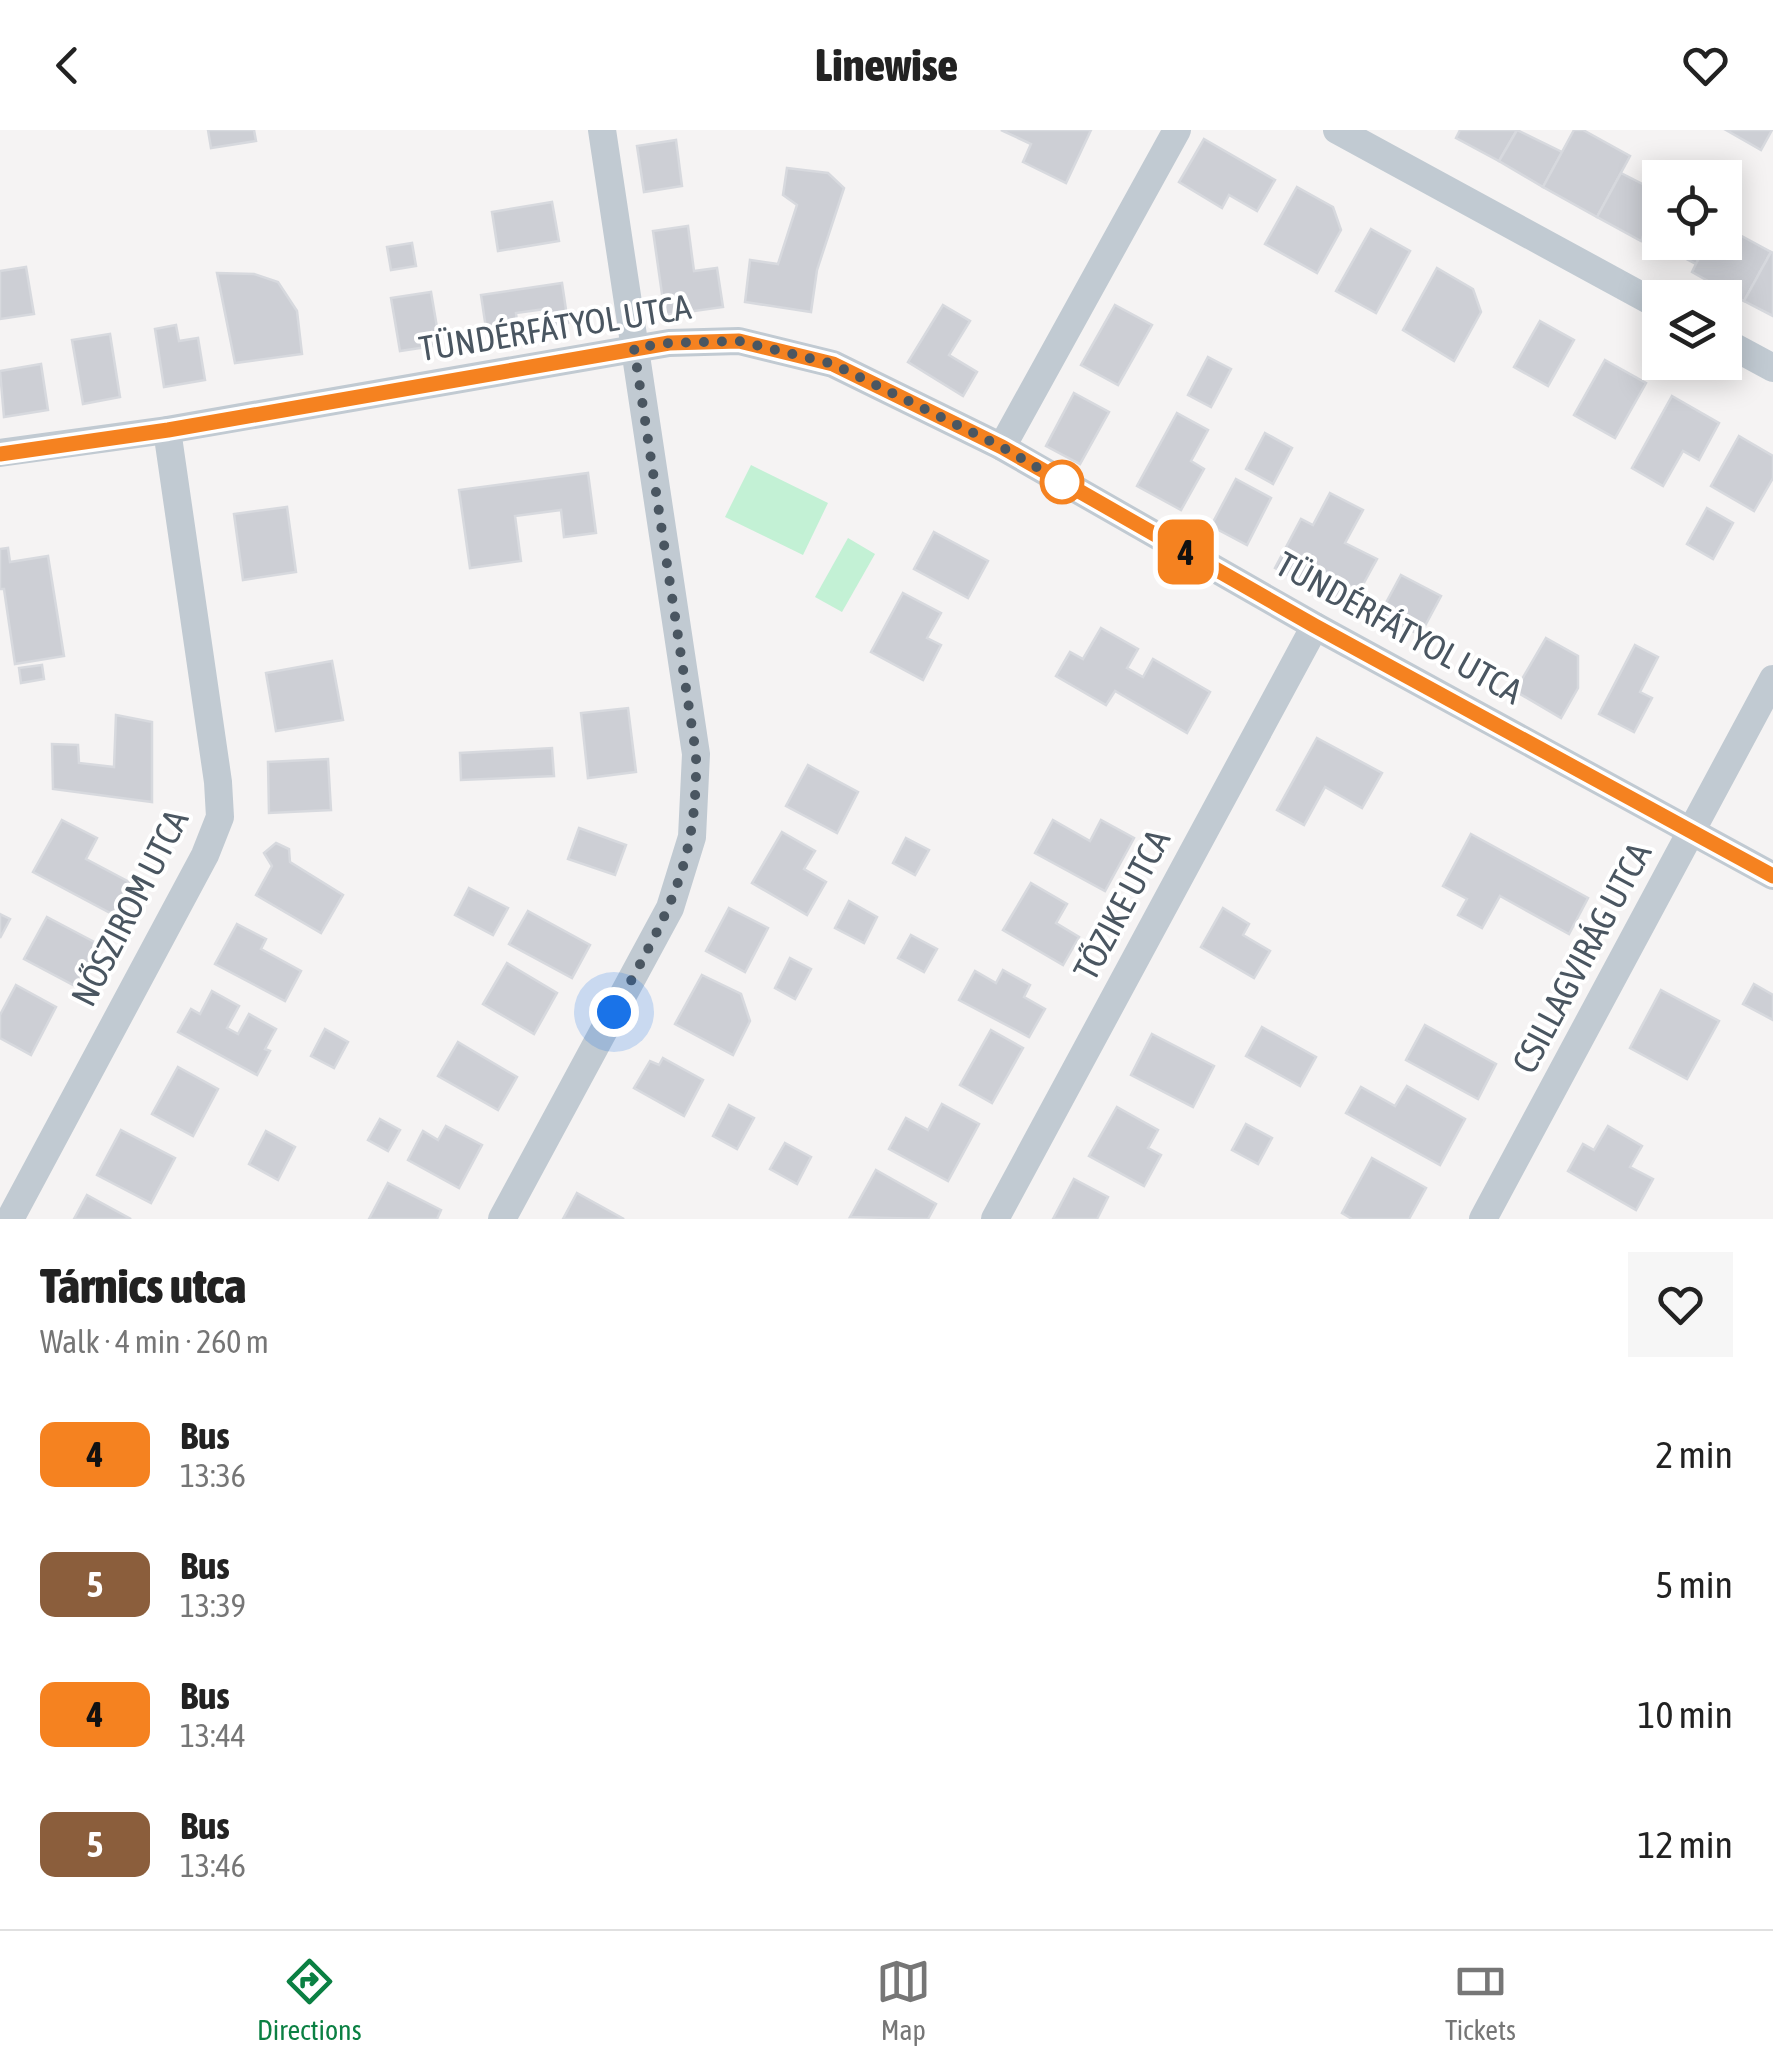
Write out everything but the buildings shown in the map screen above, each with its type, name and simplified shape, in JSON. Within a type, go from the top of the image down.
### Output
[{"type":"street","points":[[502,1219],[670,908],[692,838],[696,754],[602,130]]},
{"type":"street","points":[[1002,447],[1178,130]]},
{"type":"street","points":[[1338,130],[1642,296]]},
{"type":"street","name":"TÜNDÉRFÁTYOL UTCA","points":[[0,454],[168,430],[634,348],[739,341],[833,364],[1002,447],[1315,626],[1773,876]]},
{"type":"street","points":[[1742,351],[1773,368]]},
{"type":"street","name":"NŐSZIROM UTCA","points":[[10,1219],[205,856],[220,817],[168,430]]},
{"type":"street","name":"TŐZIKE UTCA","points":[[995,1219],[1315,626]]},
{"type":"street","name":"CSILLAGVIRÁG UTCA","points":[[1484,1219],[1773,679]]},
{"type":"green space","points":[[751,465],[828,503],[803,555],[725,517]]},
{"type":"green space","points":[[848,538],[875,554],[842,612],[815,597]]},
{"type":"bus line","name":"4","points":[[0,454],[168,430],[669,343],[739,341],[833,364],[1002,447],[1315,626],[1773,876]]},
{"type":"route","points":[[614,1012],[670,908],[692,838],[696,786],[696,754],[634,348],[739,341],[833,364],[1002,447],[1062,482]]}]
